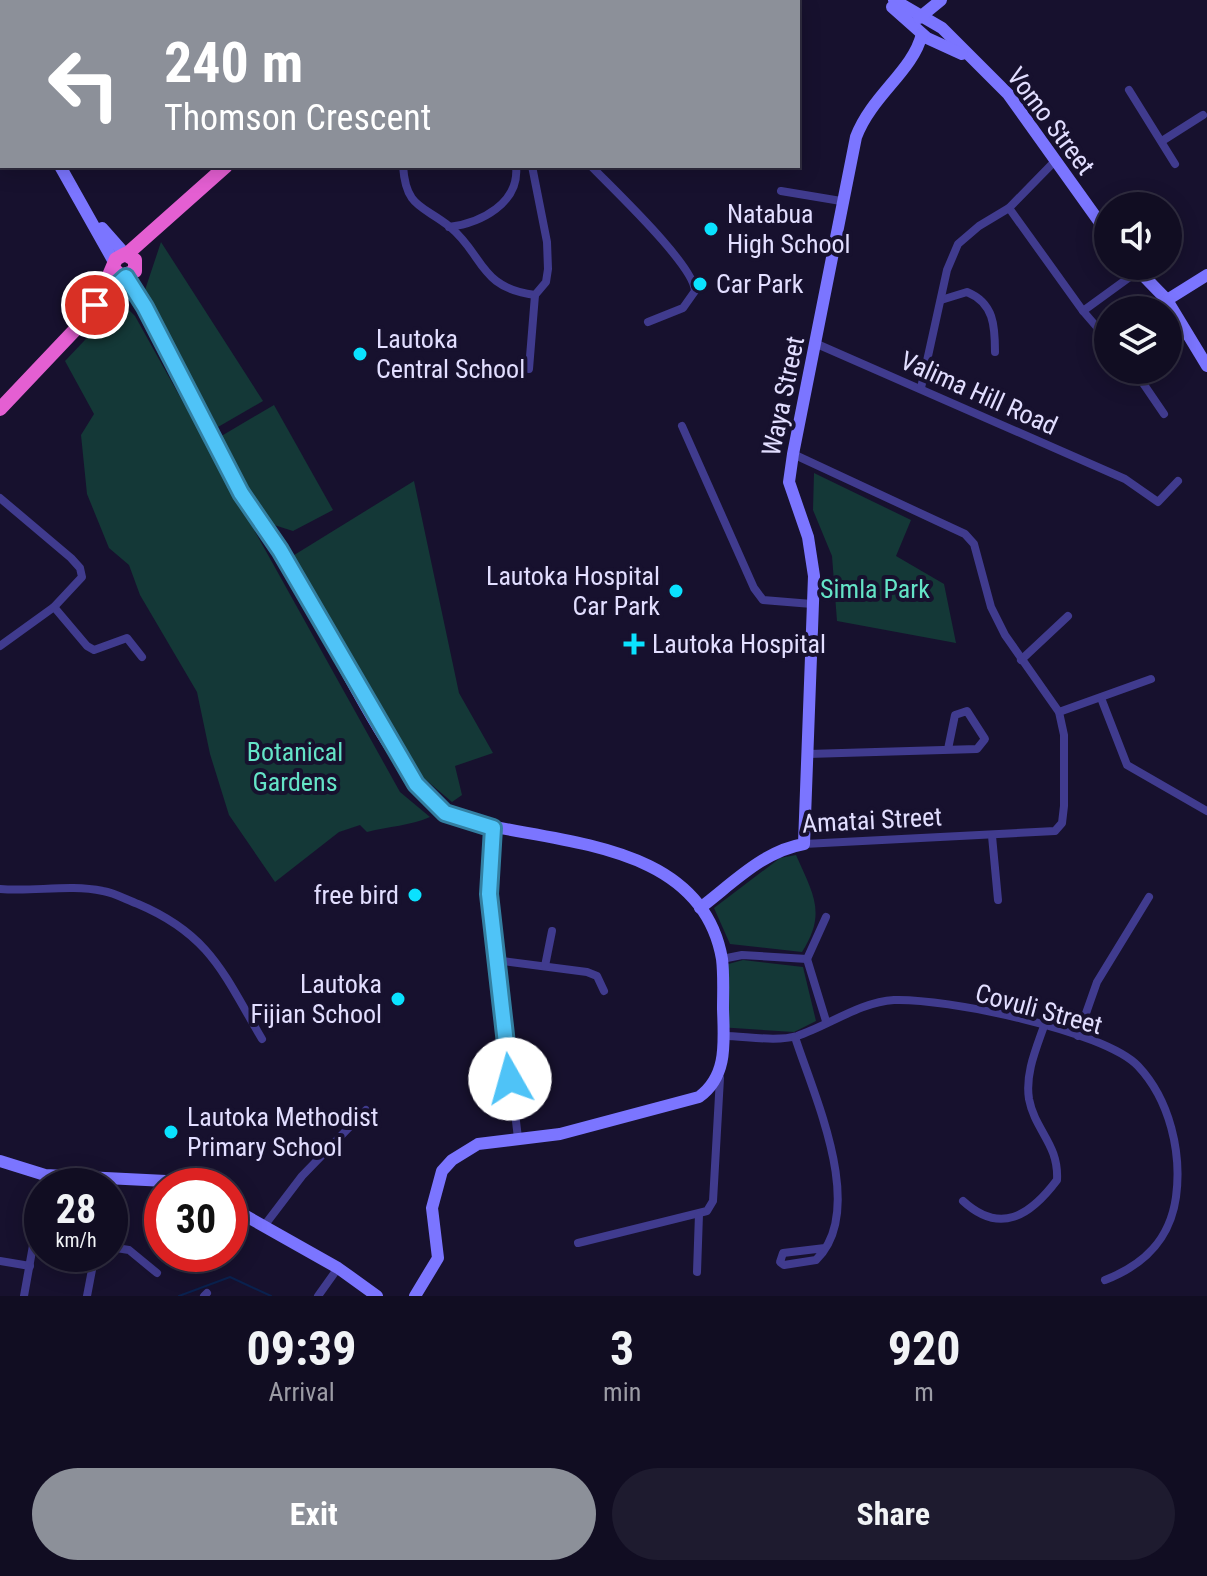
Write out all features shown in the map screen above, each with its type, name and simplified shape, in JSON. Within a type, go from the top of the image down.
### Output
[{"type":"highway","points":[[0,409],[95,305],[151,233],[224,168]]},
{"type":"main road","name":"Vomo Street","points":[[886,0],[919,31],[954,48],[987,73]]},
{"type":"main road","name":"Vomo Street","points":[[894,0],[941,27],[987,73],[1013,101],[1094,215]]},
{"type":"main road","name":"Waya Street","points":[[905,67],[922,16],[942,0]]},
{"type":"main road","points":[[938,42],[941,27],[937,13],[942,0]]},
{"type":"main road","name":"Waya Street","points":[[804,844],[814,576],[808,537],[789,482],[793,454],[817,344],[841,201],[865,115],[905,67],[938,42]]},
{"type":"main road","points":[[61,168],[125,266],[241,493],[280,550],[416,784],[445,813],[493,828],[631,856],[659,870],[700,908],[722,959],[724,1036],[720,1078],[699,1097],[560,1134],[478,1144],[452,1160],[442,1171],[432,1208],[438,1258],[415,1296]]},
{"type":"main road","points":[[1173,296],[1207,275]]},
{"type":"main road","points":[[1148,280],[1163,296]]},
{"type":"main road","points":[[1182,325],[1207,366]]},
{"type":"main road","name":"Amatai Street","points":[[700,908],[764,859],[783,848],[804,844]]},
{"type":"main road","points":[[0,1161],[24,1171]]},
{"type":"main road","points":[[248,1217],[338,1268],[377,1296]]},
{"type":"street","points":[[1129,90],[1175,164]]},
{"type":"street","points":[[1162,141],[1206,116]]},
{"type":"street","points":[[921,388],[947,270],[958,244],[979,226],[1009,208],[1055,161]]},
{"type":"street","points":[[404,168],[412,199],[422,211],[449,227],[491,278],[519,293],[535,295]]},
{"type":"street","points":[[449,227],[479,221],[513,193],[516,168]]},
{"type":"street","points":[[529,369],[535,295],[546,282],[548,269],[547,242],[532,168]]},
{"type":"street","points":[[593,168],[680,260],[692,279],[695,291],[686,306],[648,322]]},
{"type":"street","points":[[781,191],[841,201]]},
{"type":"street","points":[[1009,208],[1094,324]]},
{"type":"street","points":[[1083,311],[1121,280]]},
{"type":"street","points":[[941,300],[967,292],[985,304],[994,322],[995,352]]},
{"type":"street","name":"Valima Hill Road","points":[[817,344],[1125,479],[1158,502],[1178,481]]},
{"type":"street","points":[[1144,384],[1164,414]]},
{"type":"street","points":[[682,426],[754,588],[763,600],[812,604]]},
{"type":"street","points":[[793,454],[965,534],[974,544],[991,607],[1021,660],[1059,712],[1151,679]]},
{"type":"street","points":[[0,498],[80,568],[79,584],[54,607],[0,646]]},
{"type":"street","points":[[54,607],[87,646],[94,650],[127,638],[142,657]]},
{"type":"street","points":[[1021,660],[1068,616]]},
{"type":"street","points":[[1101,698],[1127,765],[1207,811]]},
{"type":"street","points":[[808,754],[977,749],[984,743],[983,733],[967,711],[955,715],[948,749]]},
{"type":"street","name":"Amatai Street","points":[[804,844],[1044,834],[1055,831],[1062,823],[1065,761],[1059,712]]},
{"type":"street","points":[[493,828],[488,875],[495,960],[518,1138]]},
{"type":"street","points":[[992,836],[998,900]]},
{"type":"street","points":[[0,889],[46,886],[105,891],[153,911],[187,930],[212,954],[262,1039]]},
{"type":"street","points":[[1078,1036],[1097,982],[1149,897]]},
{"type":"street","points":[[826,917],[807,959],[826,1021]]},
{"type":"street","points":[[545,966],[552,931]]},
{"type":"street","points":[[722,959],[742,955],[807,959]]},
{"type":"street","points":[[495,960],[594,973],[604,991]]},
{"type":"street","name":"Covuli Street","points":[[724,1036],[795,1037],[826,1021],[897,1000],[980,1010],[1078,1036],[1120,1053],[1137,1066],[1158,1097],[1179,1164],[1175,1205],[1159,1246],[1121,1274],[1105,1280]]},
{"type":"street","points":[[963,1201],[978,1215],[1002,1221],[1030,1208],[1057,1180],[1056,1153],[1029,1100],[1029,1070],[1044,1026]]},
{"type":"street","points":[[795,1037],[838,1177],[838,1209],[825,1248],[816,1260],[784,1265],[780,1262],[783,1253],[825,1248]]},
{"type":"street","points":[[578,1243],[707,1211],[713,1201],[720,1078]]},
{"type":"street","points":[[264,1226],[302,1176],[366,1110]]},
{"type":"street","points":[[697,1272],[699,1214]]},
{"type":"street","points":[[128,1250],[157,1273]]},
{"type":"street","points":[[0,1261],[24,1265]]},
{"type":"street","points":[[318,1296],[338,1268]]},
{"type":"street","points":[[24,1296],[29,1272]]},
{"type":"street","points":[[87,1296],[92,1272]]},
{"type":"green space","points":[[161,242],[263,401],[218,427],[145,290]]},
{"type":"green space","name":"Botanical Gardens","points":[[121,302],[135,316],[400,792],[430,817],[367,832],[360,825],[339,832],[275,882],[229,815],[210,754],[197,692],[140,595],[129,565],[109,548],[87,494],[81,435],[94,414],[65,361]]},
{"type":"green space","points":[[274,405],[333,510],[293,531],[271,524],[218,438]]},
{"type":"green space","name":"Simla Park","points":[[814,473],[911,520],[896,556],[944,584],[956,643],[837,621],[832,556],[813,510]]},
{"type":"green space","points":[[414,481],[459,693],[493,753],[455,766],[462,795],[452,802],[419,774],[291,557]]},
{"type":"green space","points":[[796,855],[812,893],[816,914],[810,938],[802,952],[730,944],[714,908],[780,858]]},
{"type":"green space","points":[[743,960],[803,967],[816,1021],[794,1032],[718,1027],[721,966]]},
{"type":"waterway","points":[[179,1296],[230,1277],[271,1296]]},
{"type":"place","name":"Natabua High School","points":[[711,229]]},
{"type":"place","name":"Car Park","points":[[700,284]]},
{"type":"place","name":"Lautoka Central School","points":[[360,354]]},
{"type":"place","name":"Lautoka Hospital Car Park","points":[[676,591]]},
{"type":"place","name":"Lautoka Hospital","points":[[634,644]]},
{"type":"place","name":"free bird","points":[[415,895]]},
{"type":"place","name":"Lautoka Fijian School","points":[[398,999]]},
{"type":"place","name":"Lautoka Methodist Primary School","points":[[171,1132]]},
{"type":"route","points":[[95,305],[126,277],[145,307],[241,493],[280,550],[370,711],[416,784],[445,813],[493,828],[489,894],[510,1079]]}]
